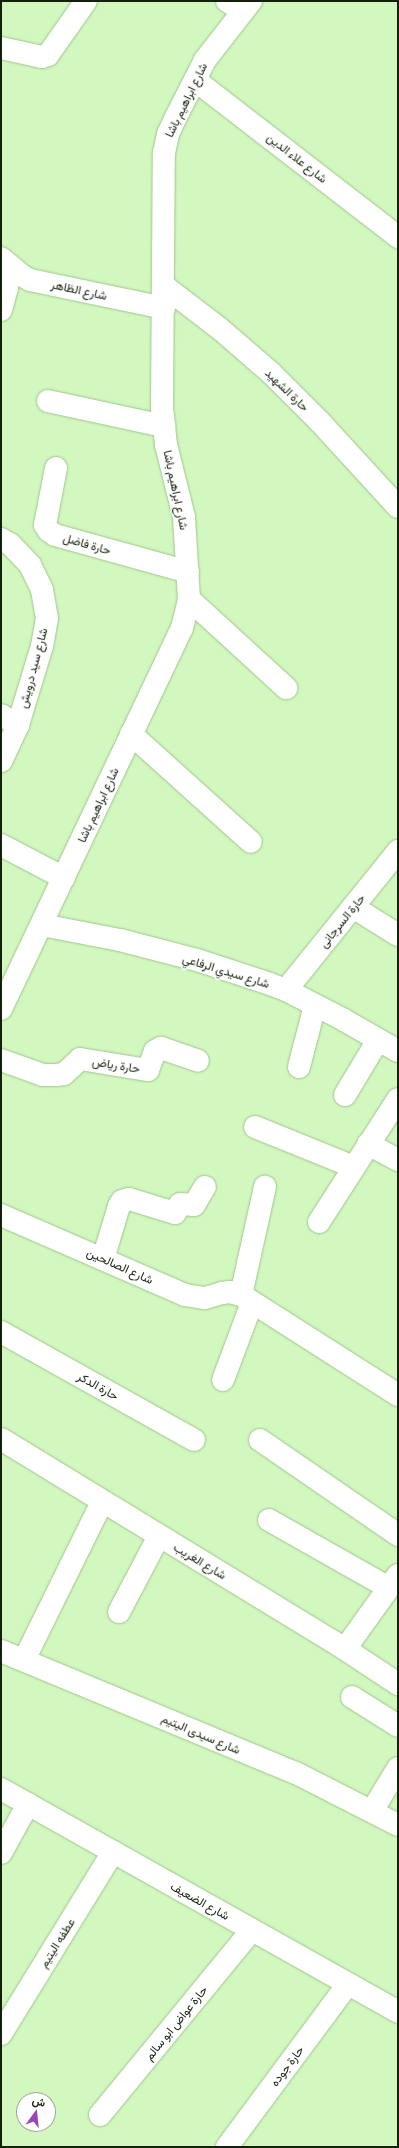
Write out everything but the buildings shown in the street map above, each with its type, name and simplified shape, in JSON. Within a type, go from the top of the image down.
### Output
[{"type":"street","points":[[1,48],[42,57],[48,55],[86,1]]},
{"type":"street","name":"شارع ابراهيم باشا","points":[[2,1003],[42,925],[182,628],[189,599],[184,517],[166,445],[162,409],[164,308],[164,153],[168,134],[205,60],[240,4]]},
{"type":"street","name":"شارع علاء الدين","points":[[195,80],[398,237]]},
{"type":"street","points":[[1,310],[7,288],[6,262]]},
{"type":"street","name":"شارع الظاهر","points":[[6,262],[30,280],[164,308]]},
{"type":"street","name":"حارة الشهيد","points":[[164,286],[218,328],[270,373],[320,422],[398,507]]},
{"type":"street","points":[[48,401],[164,426]]},
{"type":"street","name":"حارة فاضل","points":[[56,468],[45,525],[48,531],[55,535],[188,572]]},
{"type":"street","name":"شارع سيد درويش","points":[[1,539],[10,544],[30,565],[42,590],[47,618],[42,646],[9,720],[1,761]]},
{"type":"street","points":[[189,599],[286,688]]},
{"type":"street","points":[[131,734],[251,842]]},
{"type":"street","points":[[1,845],[64,878]]},
{"type":"street","name":"حارة السرجانى","points":[[286,990],[398,851]]},
{"type":"street","points":[[353,907],[398,935]]},
{"type":"street","name":"شارع سيدي الرفاعي","points":[[42,925],[120,940],[197,960],[286,990],[398,1051]]},
{"type":"street","points":[[299,1067],[315,1005]]},
{"type":"street","points":[[345,1095],[378,1040]]},
{"type":"street","name":"حارة رياض","points":[[1,1060],[43,1075],[64,1074],[80,1059],[148,1070],[155,1051],[161,1048],[198,1061]]},
{"type":"street","points":[[318,1222],[398,1099]]},
{"type":"street","points":[[255,1127],[354,1167]]},
{"type":"street","points":[[368,1144],[398,1160]]},
{"type":"street","points":[[103,1259],[119,1206],[122,1201],[129,1200],[175,1213],[180,1204],[194,1205],[205,1187]]},
{"type":"street","points":[[223,1380],[247,1299],[265,1187]]},
{"type":"street","name":"شارع الصالحين","points":[[1,1215],[190,1296],[205,1298],[230,1292],[247,1299],[398,1395]]},
{"type":"street","name":"حارة الدكر","points":[[1,1332],[194,1440]]},
{"type":"street","name":"شارع الغريب","points":[[1,1439],[345,1649],[398,1684]]},
{"type":"street","points":[[260,1440],[398,1535]]},
{"type":"street","points":[[24,1660],[102,1502]]},
{"type":"street","points":[[269,1520],[394,1581],[345,1649]]},
{"type":"street","points":[[119,1612],[159,1536]]},
{"type":"street","name":"شارع سيدى اليتيم","points":[[1,1651],[296,1773],[398,1825]]},
{"type":"street","points":[[352,1697],[398,1726]]},
{"type":"street","points":[[372,1811],[398,1768]]},
{"type":"street","name":"شارع الضعيف","points":[[1,1789],[398,2012]]},
{"type":"street","points":[[1,1853],[28,1804]]},
{"type":"street","name":"عطفه اليتيم","points":[[1,2034],[113,1852]]},
{"type":"street","name":"حارة عواض ابو سالم","points":[[100,2115],[252,1930]]},
{"type":"street","name":"حارة جوده","points":[[227,2147],[348,1984]]}]
